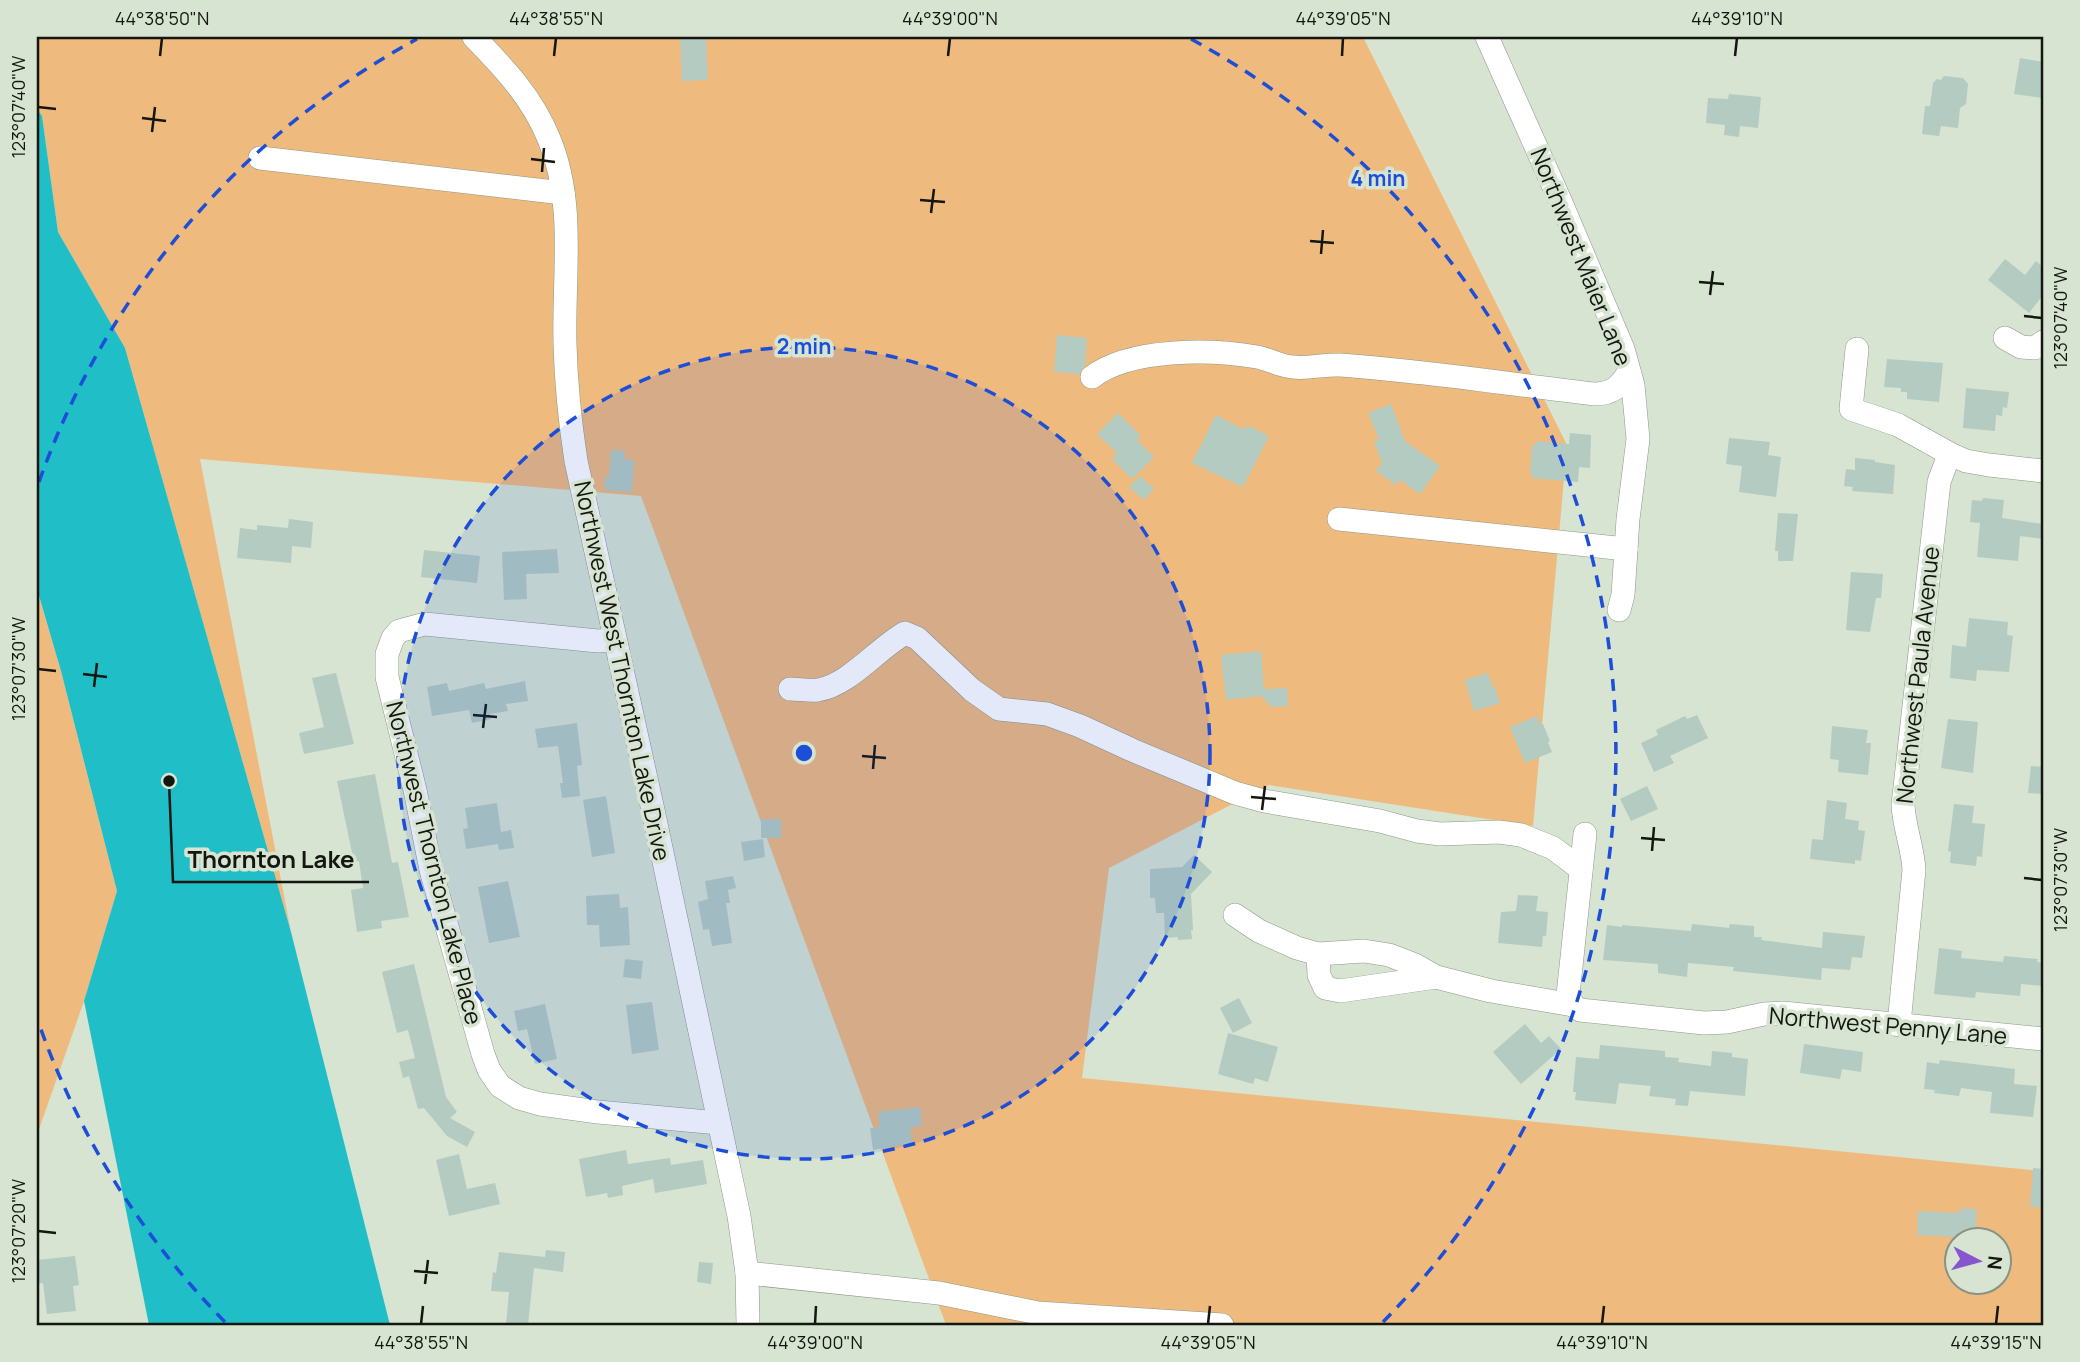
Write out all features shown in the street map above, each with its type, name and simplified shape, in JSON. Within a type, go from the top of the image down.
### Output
[{"type":"street","name":"Northwest West Thornton Lake Drive","points":[[474,37],[510,74],[535,112],[554,152],[563,193],[566,232],[565,345],[569,411],[576,460],[739,1216],[747,1272],[748,1325]]},
{"type":"street","name":"Northwest Maier Lane","points":[[1487,37],[1623,349],[1636,402],[1638,439],[1623,595],[1619,610]]},
{"type":"street","points":[[260,158],[563,193]]},
{"type":"street","points":[[2005,338],[2021,347],[2035,348],[2043,342]]},
{"type":"street","points":[[1857,349],[1851,409],[1898,425],[1966,461],[2043,471]]},
{"type":"street","points":[[1092,377],[1133,358],[1184,353],[1257,357],[1293,368],[1337,365],[1594,394],[1612,392],[1629,372]]},
{"type":"street","name":"Northwest Paula Avenue","points":[[1899,1024],[1914,870],[1903,805],[1939,482],[1952,455]]},
{"type":"street","points":[[1339,519],[1626,549]]},
{"type":"street","name":"Northwest Thornton Lake Place","points":[[615,640],[598,641],[425,624],[400,631],[393,638],[387,654],[387,677],[415,790],[431,870],[483,1054],[494,1079],[519,1098],[540,1104],[719,1123]]},
{"type":"street","points":[[790,689],[817,690],[836,684],[905,633],[917,638],[972,690],[999,709],[1047,714],[1235,793],[1264,801],[1380,821],[1417,831],[1440,834],[1500,832],[1521,835],[1553,848],[1581,869]]},
{"type":"street","points":[[1573,1005],[1568,995],[1585,834]]},
{"type":"street","points":[[1235,915],[1259,931],[1297,948],[1318,954],[1364,951],[1389,955],[1415,964],[1436,977]]},
{"type":"street","points":[[1318,954],[1319,975],[1325,988],[1340,991],[1436,977]]},
{"type":"street","name":"Northwest Penny Lane","points":[[1436,977],[1491,991],[1573,1005],[1586,1011],[1704,1023],[1783,1013],[2043,1039]]},
{"type":"street","points":[[747,1272],[939,1293],[1038,1313],[1222,1325]]},
{"type":"shaded area","points":[[37,37],[1363,37],[1567,445],[1533,826],[1269,785],[1109,868],[1082,1078],[2043,1171],[2043,1325],[946,1325],[641,496],[200,459],[291,932],[125,348],[58,232],[42,116],[37,109]]},
{"type":"shaded area","points":[[37,590],[61,671],[117,891],[84,1001],[37,1135]]},
{"type":"water","points":[[37,109],[42,116],[58,232],[125,348],[291,932],[390,1325],[149,1325],[84,1001],[117,891],[61,671],[37,589]]},
{"type":"building","points":[[680,37],[706,37],[708,80],[682,81]]},
{"type":"building","points":[[2020,58],[2043,62],[2043,98],[2014,94]]},
{"type":"building","points":[[1944,76],[1963,78],[1968,84],[1966,104],[1960,108],[1958,128],[1941,126],[1939,136],[1922,134],[1925,106],[1930,106],[1933,83]]},
{"type":"building","points":[[1729,94],[1761,97],[1758,128],[1740,126],[1739,137],[1724,135],[1725,125],[1706,123],[1708,98],[1728,99]]},
{"type":"building","points":[[2005,259],[2025,275],[2036,261],[2043,267],[2043,295],[2029,313],[1988,280]]},
{"type":"building","points":[[1057,335],[1087,338],[1085,365],[1079,374],[1054,372]]},
{"type":"building","points":[[1887,359],[1943,363],[1939,402],[1907,399],[1907,392],[1901,392],[1901,388],[1884,387]]},
{"type":"building","points":[[1966,388],[2009,392],[2007,408],[2003,407],[2002,416],[1996,415],[1995,431],[1963,428]]},
{"type":"building","points":[[1391,404],[1405,441],[1440,466],[1420,494],[1400,480],[1396,485],[1376,471],[1382,463],[1374,441],[1379,439],[1368,413]]},
{"type":"building","points":[[1118,413],[1141,436],[1137,440],[1154,457],[1132,479],[1112,459],[1117,453],[1097,434]]},
{"type":"building","points":[[1216,415],[1245,430],[1247,425],[1269,436],[1243,487],[1192,463]]},
{"type":"building","points":[[1570,433],[1591,435],[1590,468],[1579,467],[1578,482],[1532,478],[1532,445],[1536,445],[1536,441],[1569,444]]},
{"type":"building","points":[[1729,438],[1770,442],[1768,455],[1781,457],[1776,497],[1739,492],[1742,466],[1726,464]]},
{"type":"building","points":[[611,450],[625,451],[624,459],[634,460],[632,492],[605,490]]},
{"type":"building","points":[[1855,458],[1895,465],[1893,494],[1852,491],[1853,487],[1844,486],[1846,469],[1855,470]]},
{"type":"building","points":[[1140,476],[1154,489],[1144,500],[1129,487]]},
{"type":"building","points":[[1983,498],[2004,500],[2002,518],[2043,524],[2043,539],[2020,536],[2018,561],[1977,557],[1980,523],[1970,522],[1972,500],[1982,501]]},
{"type":"building","points":[[1778,513],[1798,514],[1793,561],[1778,561],[1778,551],[1775,551]]},
{"type":"building","points":[[289,519],[313,522],[311,548],[292,546],[291,563],[237,558],[240,528],[257,530],[257,525],[288,528]]},
{"type":"building","points":[[557,549],[559,573],[526,574],[527,599],[504,600],[502,552]]},
{"type":"building","points":[[424,550],[480,556],[477,583],[421,577]]},
{"type":"building","points":[[1851,572],[1883,574],[1881,598],[1876,598],[1870,632],[1846,630]]},
{"type":"building","points":[[1969,618],[2008,622],[2007,635],[2013,636],[2009,672],[1977,670],[1976,681],[1950,678],[1952,645],[1966,647]]},
{"type":"building","points":[[1261,651],[1264,689],[1287,688],[1288,706],[1271,707],[1262,696],[1226,700],[1221,655]]},
{"type":"building","points":[[336,673],[354,744],[304,754],[299,733],[324,727],[312,678]]},
{"type":"building","points":[[1488,673],[1500,703],[1474,711],[1465,680]]},
{"type":"building","points":[[525,681],[528,701],[506,704],[508,711],[490,714],[491,719],[472,723],[469,710],[432,716],[427,687],[447,683],[449,691],[484,683],[486,689]]},
{"type":"building","points":[[1697,715],[1708,738],[1670,756],[1674,763],[1654,772],[1641,743],[1658,735],[1656,730],[1685,716],[1687,719]]},
{"type":"building","points":[[1537,716],[1541,725],[1543,724],[1552,752],[1525,763],[1510,727]]},
{"type":"building","points":[[1948,719],[1978,722],[1973,773],[1941,768]]},
{"type":"building","points":[[577,723],[582,765],[577,766],[580,796],[562,798],[560,783],[563,783],[558,746],[538,748],[535,729]]},
{"type":"building","points":[[1832,726],[1868,730],[1866,743],[1871,743],[1868,775],[1838,772],[1839,760],[1830,759]]},
{"type":"building","points":[[2031,766],[2043,767],[2043,794],[2028,793]]},
{"type":"building","points":[[375,774],[392,863],[398,862],[409,917],[381,921],[382,928],[357,932],[351,890],[363,888],[359,861],[354,862],[337,781]]},
{"type":"building","points":[[1647,786],[1658,809],[1631,821],[1620,799]]},
{"type":"building","points":[[606,796],[615,853],[592,857],[583,800]]},
{"type":"building","points":[[1827,800],[1847,803],[1845,819],[1859,821],[1858,830],[1865,831],[1861,861],[1855,860],[1855,864],[1810,859],[1812,839],[1823,840]]},
{"type":"building","points":[[497,803],[501,832],[511,830],[514,848],[499,850],[498,844],[466,849],[463,829],[468,828],[465,808]]},
{"type":"building","points":[[1954,804],[1974,806],[1972,823],[1985,824],[1982,857],[1977,856],[1976,866],[1950,863],[1951,852],[1948,851]]},
{"type":"building","points":[[761,819],[781,819],[781,838],[761,838]]},
{"type":"building","points":[[763,839],[765,857],[744,861],[741,842]]},
{"type":"building","points":[[1194,855],[1212,872],[1191,894],[1192,939],[1165,938],[1164,913],[1156,913],[1155,898],[1150,898],[1150,869],[1182,867]]},
{"type":"building","points":[[733,876],[736,888],[728,890],[730,903],[726,903],[732,943],[712,946],[709,929],[703,930],[698,902],[708,899],[705,881]]},
{"type":"building","points":[[508,881],[520,937],[489,943],[478,887]]},
{"type":"building","points":[[619,894],[620,908],[628,907],[630,945],[600,947],[599,925],[587,925],[586,896]]},
{"type":"building","points":[[1518,895],[1538,896],[1536,911],[1548,912],[1542,947],[1498,943],[1501,912],[1516,911]]},
{"type":"building","points":[[1692,924],[1729,928],[1730,924],[1754,926],[1754,937],[1762,937],[1761,940],[1822,948],[1823,932],[1865,936],[1862,958],[1852,957],[1850,970],[1822,968],[1821,980],[1733,971],[1734,967],[1688,963],[1687,977],[1658,973],[1658,964],[1603,960],[1607,925],[1691,931]]},
{"type":"building","points":[[1939,948],[1962,951],[1961,958],[2003,962],[2004,956],[2038,959],[2037,962],[2043,963],[2043,986],[2021,984],[2020,996],[1976,992],[1975,998],[1934,994]]},
{"type":"building","points":[[625,959],[643,961],[641,979],[623,977]]},
{"type":"building","points":[[414,964],[446,1097],[457,1112],[450,1118],[475,1132],[467,1147],[447,1136],[424,1108],[418,1109],[409,1076],[403,1078],[399,1062],[415,1058],[408,1030],[397,1033],[382,972]]},
{"type":"building","points":[[1239,998],[1252,1023],[1233,1033],[1220,1008]]},
{"type":"building","points":[[652,1002],[659,1050],[632,1054],[626,1005]]},
{"type":"building","points":[[545,1004],[557,1059],[535,1064],[527,1029],[518,1031],[514,1011]]},
{"type":"building","points":[[1525,1024],[1541,1043],[1549,1036],[1561,1049],[1521,1084],[1493,1052]]},
{"type":"building","points":[[1228,1033],[1278,1047],[1268,1082],[1255,1078],[1253,1084],[1218,1074]]},
{"type":"building","points":[[1804,1044],[1863,1052],[1861,1072],[1842,1069],[1840,1079],[1800,1073]]},
{"type":"building","points":[[1600,1045],[1665,1051],[1665,1057],[1679,1058],[1678,1062],[1711,1066],[1712,1051],[1732,1053],[1732,1057],[1748,1059],[1745,1096],[1690,1091],[1688,1106],[1675,1105],[1676,1099],[1649,1096],[1651,1086],[1619,1083],[1616,1104],[1575,1100],[1576,1092],[1573,1092],[1576,1057],[1599,1059]]},
{"type":"building","points":[[1940,1060],[2015,1069],[2014,1084],[2037,1086],[2033,1117],[1990,1113],[1992,1092],[1961,1088],[1959,1096],[1924,1089],[1927,1062],[1939,1064]]},
{"type":"building","points":[[920,1107],[922,1125],[910,1128],[912,1143],[873,1150],[870,1128],[880,1127],[878,1112]]},
{"type":"building","points":[[626,1150],[628,1164],[670,1158],[671,1165],[703,1160],[707,1184],[655,1193],[653,1179],[622,1186],[623,1195],[608,1198],[607,1193],[586,1197],[579,1159]]},
{"type":"building","points":[[459,1154],[467,1189],[495,1183],[500,1204],[449,1216],[436,1160]]},
{"type":"building","points":[[2033,1168],[2043,1169],[2043,1208],[2030,1206]]},
{"type":"building","points":[[1960,1208],[1977,1209],[1976,1226],[1944,1226],[1944,1236],[1917,1235],[1918,1211],[1959,1213]]},
{"type":"building","points":[[546,1250],[565,1252],[563,1272],[534,1268],[528,1325],[506,1325],[509,1292],[491,1291],[499,1252],[545,1257]]},
{"type":"building","points":[[75,1256],[79,1285],[73,1286],[76,1311],[47,1314],[43,1283],[37,1284],[37,1260]]},
{"type":"building","points":[[699,1262],[713,1263],[711,1284],[697,1282]]},
{"type":"place","name":"Thornton Lake","points":[[169,781]]}]
